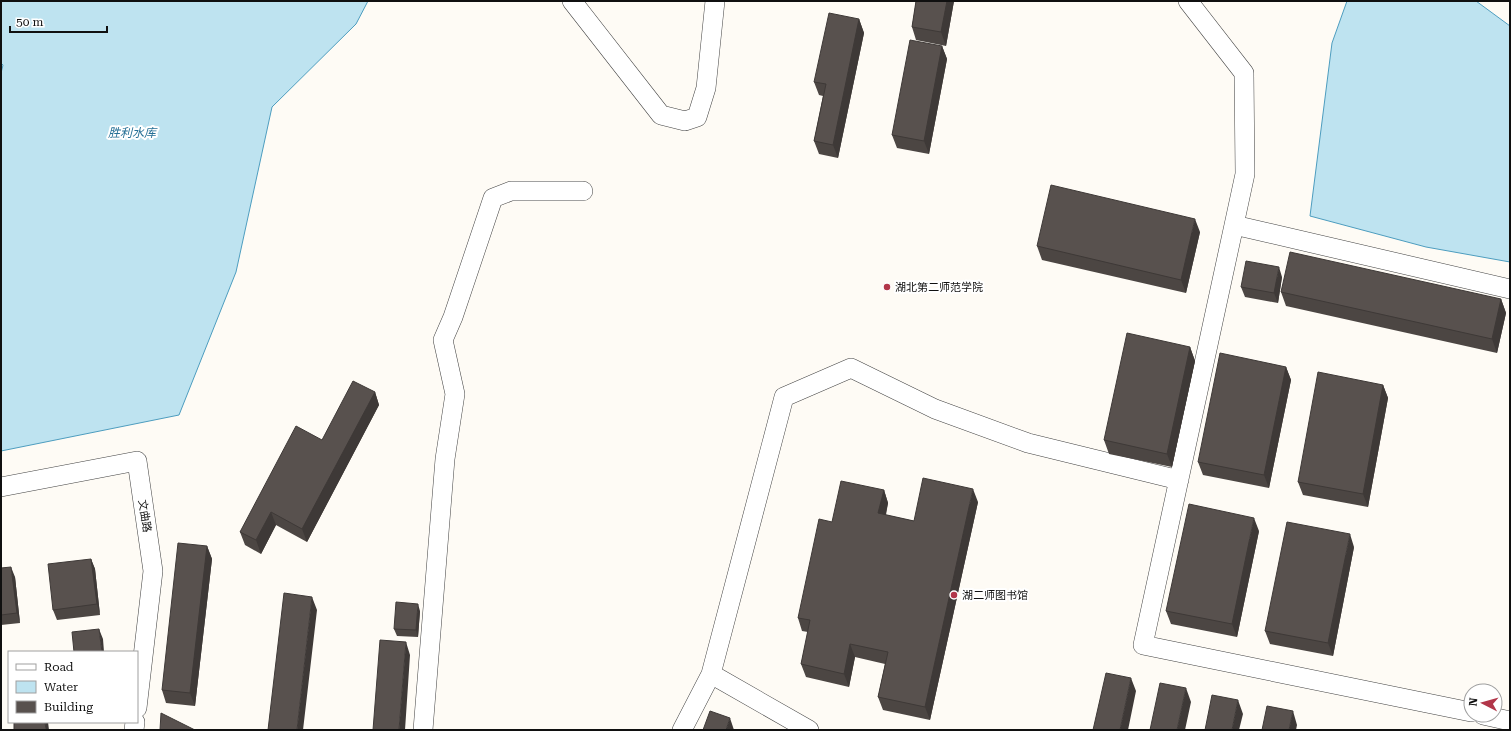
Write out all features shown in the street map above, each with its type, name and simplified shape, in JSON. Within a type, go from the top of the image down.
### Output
[{"type":"street","points":[[572,1],[661,115],[685,121],[697,117],[706,88],[715,1]]},
{"type":"street","points":[[1188,1],[1244,73],[1245,174],[1143,645],[1463,710]]},
{"type":"street","points":[[423,730],[445,459],[455,394],[443,340],[453,317],[493,198],[511,191],[583,191]]},
{"type":"street","points":[[1234,225],[1510,289]]},
{"type":"street","points":[[682,730],[711,674],[784,397],[852,368],[935,409],[1028,443],[1179,480]]},
{"type":"street","name":"文曲路","points":[[1,487],[137,461],[153,571],[138,699]]},
{"type":"street","points":[[711,674],[810,730]]},
{"type":"water","name":"胜利水库","points":[[1,1],[368,1],[356,24],[272,107],[236,272],[179,415],[1,451],[1,73],[3,65],[1,63]]},
{"type":"water","points":[[1347,1],[1476,1],[1510,26],[1510,262],[1426,247],[1310,216],[1332,43]]},
{"type":"building","points":[[916,1],[947,1],[941,32],[912,27]]},
{"type":"building","points":[[829,13],[859,19],[833,145],[814,141],[826,84],[814,82]]},
{"type":"building","points":[[910,40],[942,46],[924,141],[892,135]]},
{"type":"building","points":[[1051,185],[1195,219],[1181,280],[1037,246]]},
{"type":"building","points":[[1290,252],[1501,299],[1492,339],[1281,292]]},
{"type":"building","points":[[1246,261],[1279,267],[1274,293],[1241,287]]},
{"type":"building","points":[[1127,333],[1190,347],[1167,454],[1104,440]]},
{"type":"building","points":[[1220,353],[1286,367],[1264,475],[1198,462]]},
{"type":"building","points":[[1318,372],[1383,385],[1363,494],[1298,482]]},
{"type":"building","points":[[353,381],[375,392],[302,529],[271,512],[256,540],[240,532],[296,426],[322,440]]},
{"type":"building","points":[[923,478],[973,489],[925,707],[878,697],[888,652],[850,644],[844,674],[801,664],[810,620],[798,618],[819,519],[832,522],[841,481],[884,490],[878,513],[914,521]]},
{"type":"building","points":[[1189,504],[1254,518],[1232,624],[1166,611]]},
{"type":"building","points":[[1287,522],[1350,534],[1328,643],[1265,631]]},
{"type":"building","points":[[178,543],[207,546],[190,693],[162,690]]},
{"type":"building","points":[[91,559],[97,604],[53,610],[48,564]]},
{"type":"building","points":[[11,567],[17,613],[1,615],[1,568]]},
{"type":"building","points":[[284,593],[312,597],[297,730],[268,730]]},
{"type":"building","points":[[396,602],[418,604],[416,630],[394,629]]},
{"type":"building","points":[[99,629],[102,651],[74,651],[72,632]]},
{"type":"building","points":[[380,640],[406,642],[399,730],[373,730]]},
{"type":"building","points":[[1106,673],[1131,678],[1120,730],[1093,730]]},
{"type":"building","points":[[1160,683],[1186,688],[1177,730],[1150,730]]},
{"type":"building","points":[[1212,695],[1238,700],[1232,730],[1205,730]]},
{"type":"building","points":[[1267,706],[1293,711],[1289,730],[1262,730]]},
{"type":"building","points":[[710,711],[730,718],[726,730],[703,730]]},
{"type":"building","points":[[161,713],[195,730],[160,730]]},
{"type":"building","points":[[14,723],[45,723],[46,730],[14,730]]},
{"type":"place","name":"湖北第二师范学院","points":[[887,287]]},
{"type":"place","name":"湖二师图书馆","points":[[954,595]]}]
